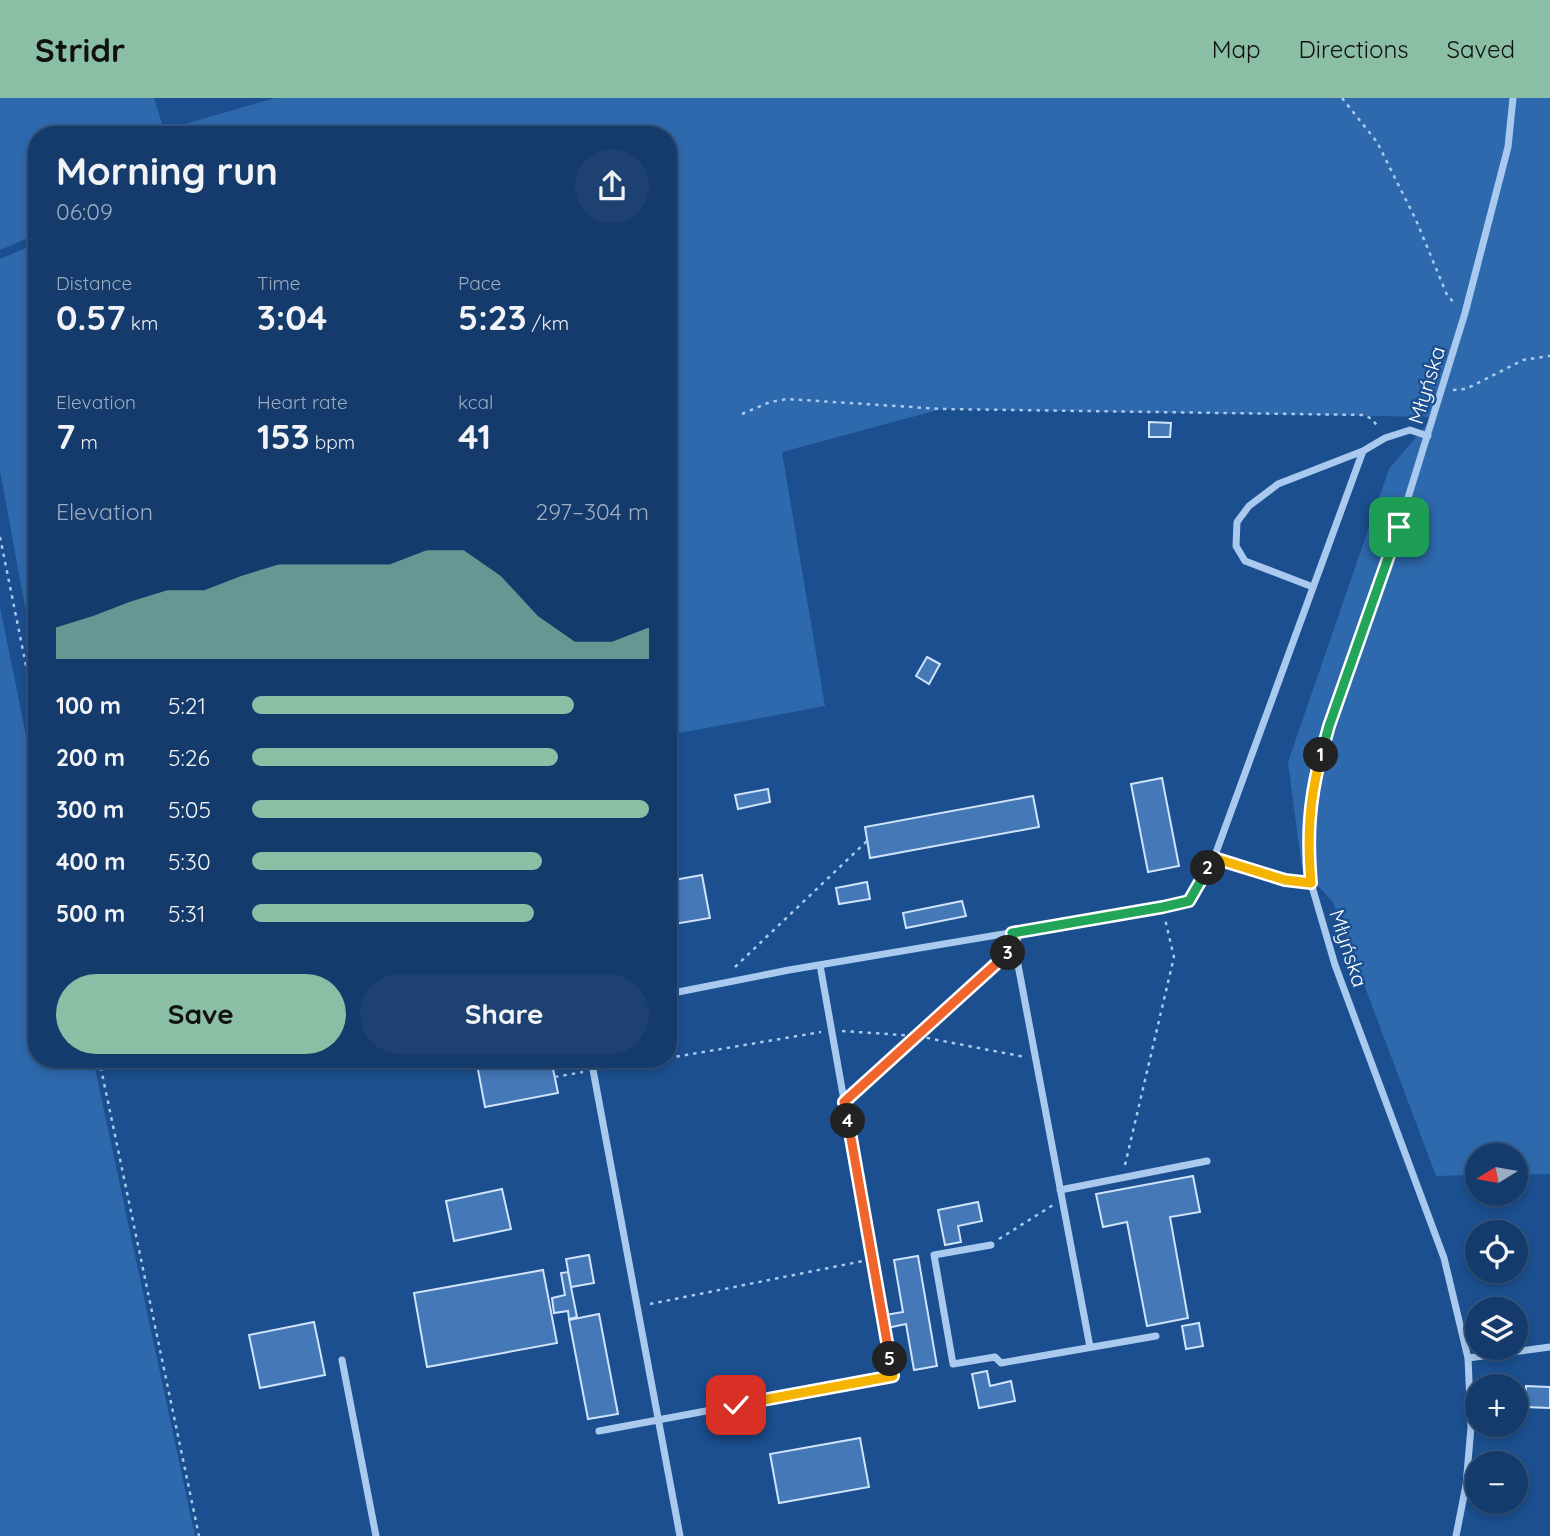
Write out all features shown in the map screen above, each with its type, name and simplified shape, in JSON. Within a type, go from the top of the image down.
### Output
[{"type":"street","name":"Młyńska","points":[[1465,1346],[1444,1258],[1335,965],[1311,883],[1307,841],[1313,788],[1329,726],[1429,436],[1465,313],[1508,147],[1513,98]]},
{"type":"street","points":[[1313,587],[1245,562],[1236,546],[1237,522],[1249,506],[1278,484],[1363,451],[1385,438],[1410,430],[1429,436]]},
{"type":"street","points":[[677,992],[1189,901],[1214,858],[1363,451]]},
{"type":"street","points":[[1012,933],[1090,1347]]},
{"type":"street","points":[[599,1431],[893,1376],[820,965]]},
{"type":"street","points":[[593,1070],[680,1536]]},
{"type":"street","points":[[1061,1195],[1121,1178],[1208,1161]]},
{"type":"street","points":[[991,1245],[934,1255],[953,1364],[995,1357],[1001,1363],[1156,1336]]},
{"type":"street","points":[[1528,1350],[1550,1347]]},
{"type":"street","points":[[342,1360],[376,1536]]},
{"type":"street","name":"Młyńska","points":[[1455,1536],[1466,1485],[1471,1427],[1468,1360]]},
{"type":"path","points":[[1342,98],[1377,142],[1416,220],[1447,295],[1465,313]]},
{"type":"path","points":[[1443,390],[1466,389],[1523,360],[1550,356]]},
{"type":"path","points":[[742,414],[770,402],[787,399],[942,409],[1364,415],[1372,419],[1385,438]]},
{"type":"path","points":[[0,537],[28,675]]},
{"type":"path","points":[[717,984],[867,841]]},
{"type":"path","points":[[1214,858],[1285,880],[1311,883]]},
{"type":"path","points":[[1121,1178],[1174,957],[1163,907]]},
{"type":"path","points":[[844,1102],[1015,947]]},
{"type":"path","points":[[677,1057],[832,1031],[917,1036],[1035,1059]]},
{"type":"path","points":[[101,1068],[198,1536]]},
{"type":"path","points":[[555,1077],[606,1068]]},
{"type":"path","points":[[991,1245],[1061,1195]]},
{"type":"path","points":[[636,1307],[872,1259]]},
{"type":"shaded area","points":[[0,98],[154,98],[163,126],[28,126],[28,238],[0,250]]},
{"type":"shaded area","points":[[275,98],[1550,98],[1550,1174],[1528,1175],[1528,1143],[1465,1143],[1465,1175],[1436,1176],[1333,902],[1302,869],[1288,762],[1389,469],[1433,417],[942,409],[782,452],[825,706],[677,734],[677,126],[178,126]]},
{"type":"shaded area","points":[[28,247],[28,622],[0,471],[0,259]]},
{"type":"shaded area","points":[[0,607],[28,745],[28,1068],[95,1068],[195,1536],[0,1536]]},
{"type":"building","points":[[1149,422],[1171,423],[1170,437],[1149,437]]},
{"type":"building","points":[[927,657],[940,664],[929,684],[916,676]]},
{"type":"building","points":[[1162,778],[1179,866],[1148,872],[1131,784]]},
{"type":"building","points":[[768,789],[770,802],[738,809],[735,795]]},
{"type":"building","points":[[1033,796],[1039,827],[870,858],[865,827]]},
{"type":"building","points":[[702,875],[710,918],[677,924],[677,879]]},
{"type":"building","points":[[867,882],[870,899],[839,904],[836,888]]},
{"type":"building","points":[[962,901],[966,916],[906,928],[903,913]]},
{"type":"building","points":[[478,1068],[553,1068],[558,1093],[485,1107]]},
{"type":"building","points":[[1193,1176],[1200,1212],[1170,1217],[1188,1318],[1147,1326],[1127,1222],[1103,1227],[1096,1194]]},
{"type":"building","points":[[502,1189],[511,1229],[454,1241],[446,1201]]},
{"type":"building","points":[[978,1202],[982,1221],[958,1226],[961,1242],[945,1245],[938,1210]]},
{"type":"building","points":[[589,1255],[594,1283],[571,1287],[566,1259]]},
{"type":"building","points":[[918,1256],[937,1366],[914,1370],[906,1324],[887,1328],[885,1315],[903,1312],[894,1260]]},
{"type":"building","points":[[543,1270],[557,1343],[427,1367],[414,1293]]},
{"type":"building","points":[[568,1272],[577,1317],[569,1319],[568,1311],[554,1313],[552,1298],[565,1295],[561,1273]]},
{"type":"building","points":[[599,1314],[618,1414],[588,1419],[569,1320]]},
{"type":"building","points":[[314,1322],[325,1375],[260,1388],[249,1335]]},
{"type":"building","points":[[1199,1323],[1203,1346],[1186,1349],[1182,1326]]},
{"type":"building","points":[[987,1371],[990,1386],[1011,1381],[1015,1401],[979,1408],[972,1374]]},
{"type":"building","points":[[1528,1386],[1550,1387],[1550,1408],[1528,1407]]},
{"type":"building","points":[[860,1438],[869,1487],[779,1503],[770,1454]]},
{"type":"route","points":[[736,1405],[893,1376],[844,1102],[1015,947],[1012,933],[1189,901],[1214,858],[1285,880],[1311,883],[1307,841],[1313,788],[1329,726],[1399,527]]}]
